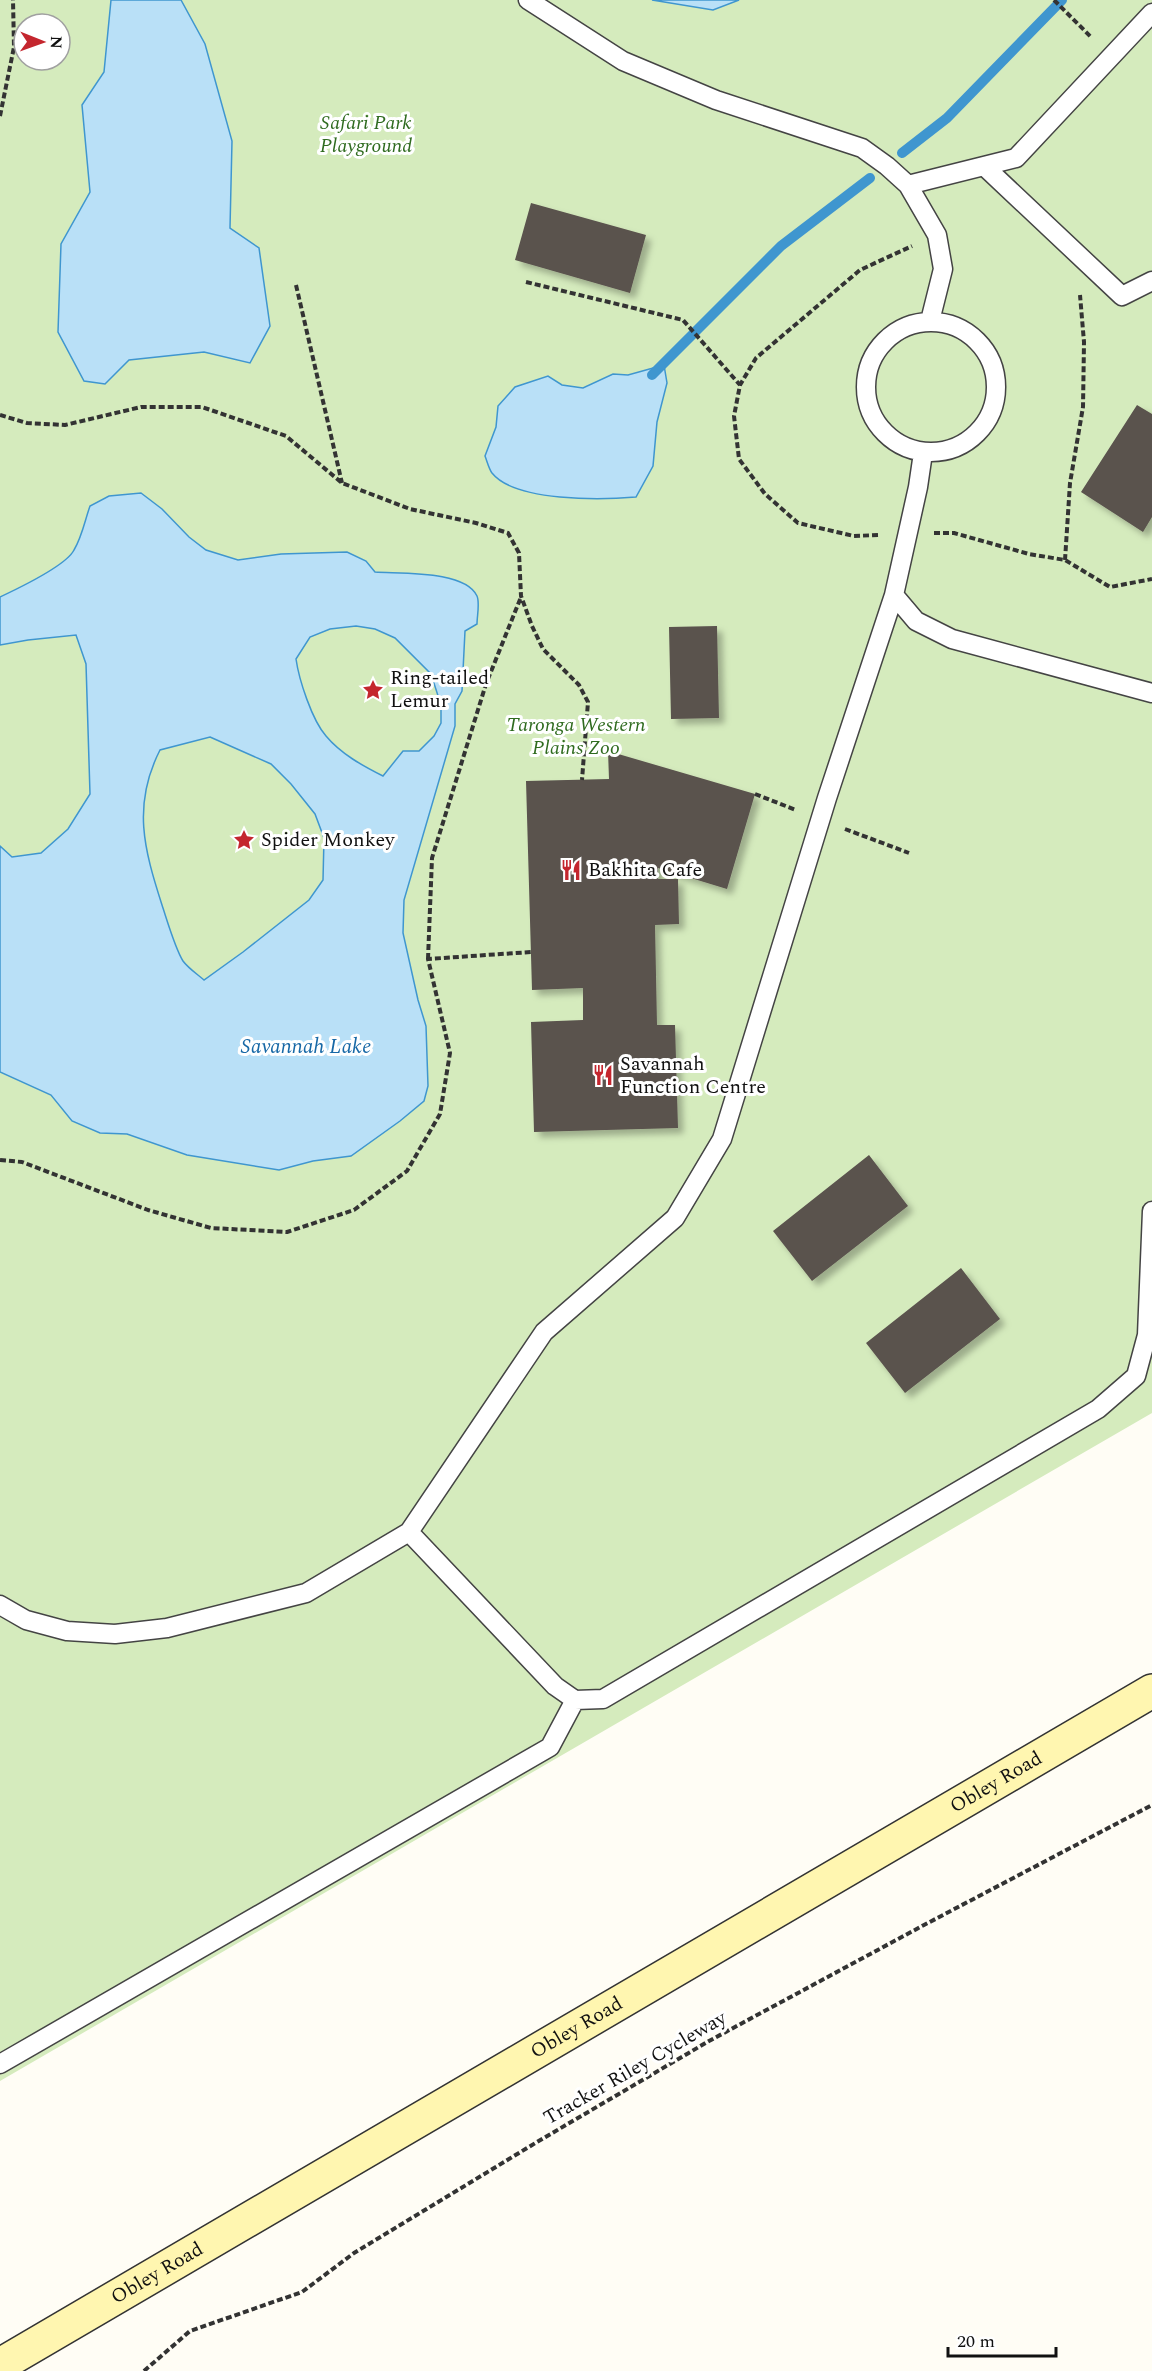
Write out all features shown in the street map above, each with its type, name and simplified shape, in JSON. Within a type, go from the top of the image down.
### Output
[{"type":"street","name":"Obley Road","points":[[0,2365],[1152,1692]]},
{"type":"lane","points":[[528,0],[623,60],[716,100],[862,148],[887,166],[908,185],[937,235],[943,269],[930,321]]},
{"type":"lane","points":[[908,185],[1016,158],[1152,13]]},
{"type":"lane","points":[[984,166],[1122,296],[1152,280]]},
{"type":"lane","points":[[930,321],[950,324],[966,332],[980,344],[990,359],[995,377],[996,394],[992,412],[980,430],[964,444],[945,451],[923,453],[902,447],[884,434],[872,416],[868,405],[865,394],[866,372],[875,352],[890,335],[909,325],[930,321]]},
{"type":"lane","points":[[0,1605],[26,1620],[68,1631],[115,1634],[167,1628],[306,1593],[409,1532],[544,1332],[675,1218],[722,1139],[827,798],[894,595],[923,453]]},
{"type":"lane","points":[[894,595],[916,621],[952,639],[1152,693]]},
{"type":"lane","points":[[409,1532],[555,1686],[575,1700],[603,1699],[1098,1409],[1136,1376],[1147,1335],[1152,1211]]},
{"type":"lane","points":[[0,2064],[550,1747],[575,1700]]},
{"type":"path","points":[[0,116],[14,47],[13,0]]},
{"type":"path","points":[[1054,0],[1075,21]]},
{"type":"path","points":[[937,235],[860,270],[756,358],[740,385],[734,416],[740,459],[765,494],[798,523],[854,536],[954,533],[1029,554],[1065,560],[1110,587],[1152,579]]},
{"type":"path","points":[[1065,560],[1070,483],[1083,407],[1084,342],[1076,252]]},
{"type":"path","points":[[526,282],[683,320],[740,385]]},
{"type":"path","points":[[296,285],[342,483]]},
{"type":"path","points":[[0,415],[27,423],[65,425],[141,407],[202,408],[286,436],[342,483],[410,509],[476,523],[508,533],[519,553],[521,596],[532,626],[543,649],[579,685],[588,702],[582,780]]},
{"type":"path","points":[[0,1161],[22,1162],[148,1210],[211,1228],[287,1232],[354,1210],[407,1171],[440,1114],[450,1053],[428,959],[432,858],[486,684],[521,596]]},
{"type":"path","points":[[428,959],[531,952]]},
{"type":"path","name":"Tracker Riley Cycleway","points":[[144,2371],[190,2331],[302,2292],[364,2247],[710,2041],[904,1935],[1152,1805]]},
{"type":"green space","name":"Taronga Western Plains Zoo","points":[[0,0],[1152,0],[1152,1413],[0,2081]]},
{"type":"water","points":[[111,0],[181,0],[205,44],[232,141],[230,228],[259,248],[270,326],[250,363],[204,352],[129,360],[105,384],[84,381],[58,332],[61,244],[90,192],[82,105],[104,72]]},
{"type":"water","points":[[652,0],[739,0],[713,10]]},
{"type":"water","points":[[664,365],[667,383],[657,422],[653,466],[636,497],[602,499],[539,494],[503,482],[492,473],[485,456],[496,427],[498,406],[515,387],[548,376],[562,385],[583,388],[613,374],[628,375]]},
{"type":"water","name":"Savannah Lake","points":[[141,493],[162,509],[189,537],[206,550],[238,560],[281,554],[347,552],[366,561],[375,572],[446,578],[460,582],[477,596],[477,624],[465,631],[462,691],[455,704],[455,726],[404,900],[403,933],[426,1026],[428,1086],[424,1101],[351,1156],[313,1161],[279,1170],[187,1155],[127,1134],[100,1133],[72,1121],[51,1095],[0,1072],[0,846],[12,857],[41,853],[68,829],[90,794],[86,664],[76,635],[0,645],[0,597],[40,576],[69,556],[79,540],[90,506],[109,496]],"holes":[[[356,626],[375,629],[395,638],[431,674],[441,705],[441,723],[434,736],[419,751],[403,751],[383,776],[345,754],[326,736],[307,699],[296,659],[310,637],[330,629]],[[210,737],[271,764],[291,784],[315,814],[324,838],[323,880],[309,900],[204,980],[183,961],[171,934],[150,865],[146,846],[144,808],[151,770],[160,750]]]},
{"type":"building","points":[[531,203],[646,235],[630,293],[515,260]]},
{"type":"building","points":[[1137,405],[1152,414],[1152,517],[1143,532],[1081,492]]},
{"type":"building","points":[[717,626],[719,718],[671,719],[669,627]]},
{"type":"building","points":[[608,751],[755,794],[727,889],[658,868],[658,879],[678,879],[679,924],[655,925],[657,1025],[675,1025],[678,1128],[534,1132],[531,1022],[583,1020],[583,988],[532,990],[526,781],[609,779]]},
{"type":"building","points":[[869,1155],[908,1206],[812,1281],[773,1231]]},
{"type":"building","points":[[961,1268],[1000,1319],[905,1393],[866,1343]]},
{"type":"waterway","points":[[902,153],[947,118],[1062,0]]},
{"type":"waterway","points":[[652,375],[781,246],[870,178]]},
{"type":"place","name":"Ring-tailed Lemur","points":[[373,690]]},
{"type":"place","name":"Spider Monkey","points":[[244,840]]},
{"type":"place","name":"Bakhita Cafe","points":[[571,870]]},
{"type":"place","name":"Savannah Function Centre","points":[[603,1075]]},
{"type":"park label","name":"Safari Park Playground","points":[[366,134]]}]
